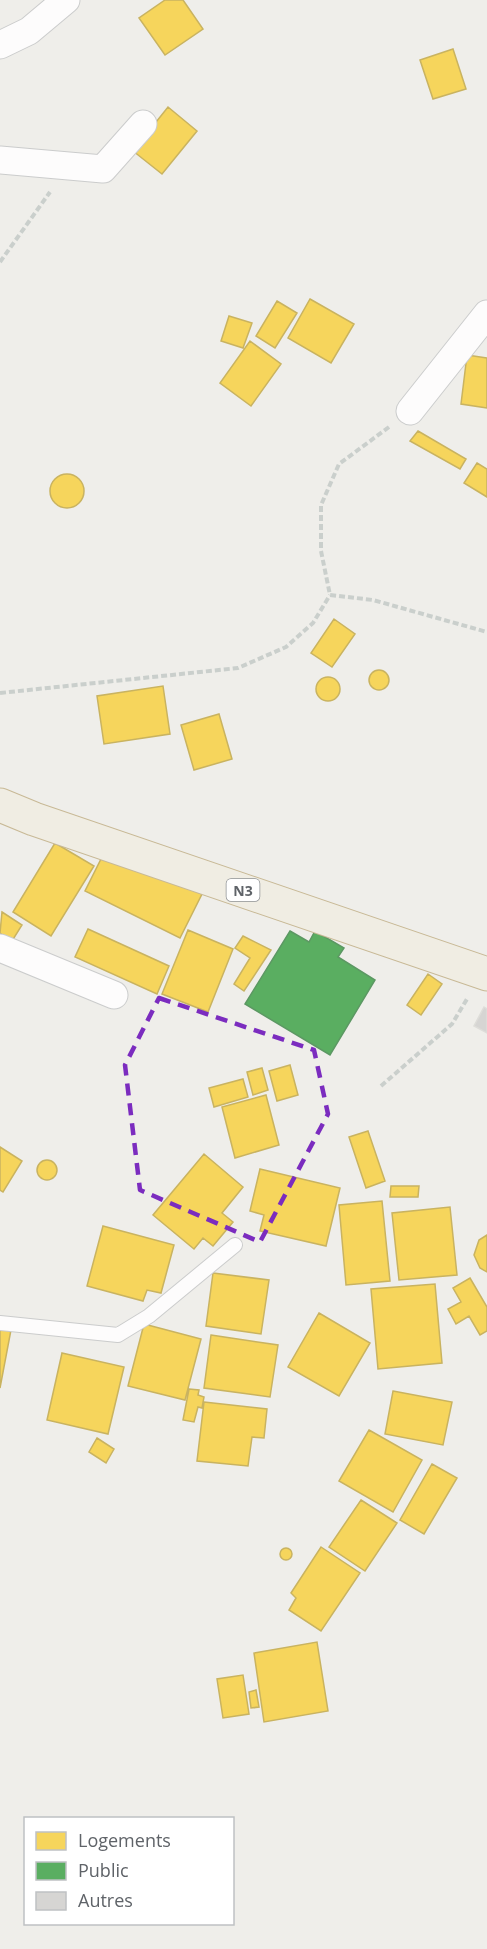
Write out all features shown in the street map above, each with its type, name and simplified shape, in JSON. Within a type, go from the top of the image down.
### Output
[{"type":"highway","name":"N3","points":[[0,804],[34,819],[485,973]]},
{"type":"street","points":[[0,45],[29,31],[66,0]]},
{"type":"street","points":[[0,160],[103,169],[143,124]]},
{"type":"street","points":[[410,411],[487,314]]},
{"type":"street","points":[[0,948],[114,995]]},
{"type":"lane","points":[[0,1323],[118,1335],[149,1316],[235,1245]]},
{"type":"path","points":[[0,262],[68,166]]},
{"type":"path","points":[[0,693],[238,668],[286,647],[313,623],[330,594],[321,551],[321,505],[339,464],[410,411]]},
{"type":"path","points":[[330,594],[373,600],[487,632]]},
{"type":"path","points":[[381,1086],[452,1024],[485,973]]},
{"type":"highlighted area","points":[[159,998],[314,1050],[328,1114],[260,1242],[140,1190],[125,1065]]},
{"type":"building: Logements","points":[[165,0],[183,0],[203,29],[165,55],[139,18]]},
{"type":"building: Logements","points":[[453,49],[466,89],[433,99],[420,60]]},
{"type":"building: Logements","points":[[168,107],[197,131],[162,174],[133,151]]},
{"type":"building: Logements","points":[[310,299],[354,324],[331,363],[288,338]]},
{"type":"building: Logements","points":[[277,301],[297,313],[275,348],[256,336]]},
{"type":"building: Logements","points":[[229,316],[252,323],[243,348],[221,341]]},
{"type":"building: Logements","points":[[250,341],[281,364],[251,406],[220,383]]},
{"type":"building: Logements","points":[[467,355],[487,358],[487,408],[461,404]]},
{"type":"building: Logements","points":[[418,431],[466,459],[460,469],[410,441]]},
{"type":"building: Logements","points":[[477,463],[487,469],[487,497],[464,483]]},
{"type":"building: Logements","points":[[67,474],[79,479],[84,491],[79,503],[67,508],[55,503],[50,491],[55,479]]},
{"type":"building: Logements","points":[[334,619],[355,634],[332,667],[311,653]]},
{"type":"building: Logements","points":[[379,670],[386,673],[389,680],[386,687],[379,690],[372,687],[369,680],[372,673]]},
{"type":"building: Logements","points":[[328,677],[337,680],[340,689],[337,698],[328,701],[319,698],[316,689],[319,680]]},
{"type":"building: Logements","points":[[163,686],[170,734],[104,744],[97,696]]},
{"type":"building: Logements","points":[[219,714],[232,759],[194,770],[181,725]]},
{"type":"building: Logements","points":[[55,843],[94,866],[51,936],[13,912]]},
{"type":"building: Logements","points":[[107,847],[202,894],[180,938],[85,891]]},
{"type":"building: Logements","points":[[2,912],[22,925],[12,941],[0,933]]},
{"type":"building: Logements","points":[[88,929],[169,966],[157,994],[75,957]]},
{"type":"building: Logements","points":[[188,930],[233,949],[208,1012],[162,994]]},
{"type":"building: Logements","points":[[243,936],[271,950],[244,991],[234,984],[250,958],[235,948]]},
{"type":"building: Logements","points":[[428,974],[442,984],[421,1015],[407,1005]]},
{"type":"building: Logements","points":[[290,1065],[298,1095],[277,1101],[269,1071]]},
{"type":"building: Logements","points":[[262,1068],[268,1090],[253,1095],[247,1072]]},
{"type":"building: Logements","points":[[243,1079],[248,1097],[214,1107],[209,1088]]},
{"type":"building: Logements","points":[[266,1095],[279,1145],[235,1158],[222,1107]]},
{"type":"building: Logements","points":[[368,1131],[385,1181],[366,1188],[349,1137]]},
{"type":"building: Logements","points":[[0,1147],[22,1161],[3,1192],[0,1190]]},
{"type":"building: Logements","points":[[204,1154],[243,1187],[222,1213],[233,1222],[213,1246],[203,1238],[194,1249],[153,1215]]},
{"type":"building: Logements","points":[[47,1160],[54,1163],[57,1170],[54,1177],[47,1180],[40,1177],[37,1170],[40,1163]]},
{"type":"building: Logements","points":[[260,1169],[340,1188],[326,1246],[260,1231],[264,1215],[250,1211]]},
{"type":"building: Logements","points":[[391,1186],[419,1186],[418,1197],[390,1197]]},
{"type":"building: Logements","points":[[382,1201],[390,1281],[346,1285],[339,1205]]},
{"type":"building: Logements","points":[[450,1207],[457,1275],[399,1280],[392,1213]]},
{"type":"building: Logements","points":[[103,1226],[174,1245],[161,1293],[147,1290],[143,1301],[87,1286]]},
{"type":"building: Logements","points":[[487,1235],[487,1272],[480,1268],[474,1255],[479,1240]]},
{"type":"building: Logements","points":[[213,1273],[269,1280],[261,1334],[206,1326]]},
{"type":"building: Logements","points":[[470,1278],[487,1307],[487,1331],[480,1335],[469,1316],[456,1324],[448,1309],[461,1302],[453,1288]]},
{"type":"building: Logements","points":[[435,1284],[442,1363],[378,1369],[371,1289]]},
{"type":"building: Logements","points":[[319,1313],[370,1343],[339,1396],[288,1367]]},
{"type":"building: Logements","points":[[144,1324],[201,1339],[185,1400],[128,1386]]},
{"type":"building: Logements","points":[[0,1329],[11,1330],[0,1388]]},
{"type":"building: Logements","points":[[211,1335],[278,1345],[270,1397],[204,1388]]},
{"type":"building: Logements","points":[[62,1353],[124,1367],[108,1434],[47,1420]]},
{"type":"building: Logements","points":[[189,1389],[199,1390],[198,1395],[204,1397],[202,1408],[198,1407],[194,1422],[183,1420]]},
{"type":"building: Logements","points":[[393,1391],[452,1402],[443,1445],[385,1434]]},
{"type":"building: Logements","points":[[204,1402],[267,1409],[264,1438],[252,1437],[248,1466],[197,1461]]},
{"type":"building: Logements","points":[[369,1430],[422,1460],[393,1512],[339,1481]]},
{"type":"building: Logements","points":[[97,1438],[114,1449],[106,1463],[89,1452]]},
{"type":"building: Logements","points":[[432,1464],[457,1478],[424,1534],[400,1520]]},
{"type":"building: Logements","points":[[361,1500],[397,1523],[365,1571],[329,1547]]},
{"type":"building: Logements","points":[[321,1547],[360,1573],[321,1631],[289,1610],[296,1598],[291,1593]]},
{"type":"building: Logements","points":[[286,1548],[292,1554],[286,1560],[280,1554]]},
{"type":"building: Logements","points":[[317,1642],[328,1711],[264,1722],[254,1653]]},
{"type":"building: Logements","points":[[243,1675],[249,1714],[223,1718],[217,1679]]},
{"type":"building: Logements","points":[[256,1690],[259,1707],[251,1708],[249,1692]]},
{"type":"building: Public","points":[[290,931],[309,942],[315,931],[344,948],[338,957],[375,980],[330,1055],[245,1004]]},
{"type":"building: Autres","points":[[484,1007],[487,1009],[487,1033],[474,1026]]}]
